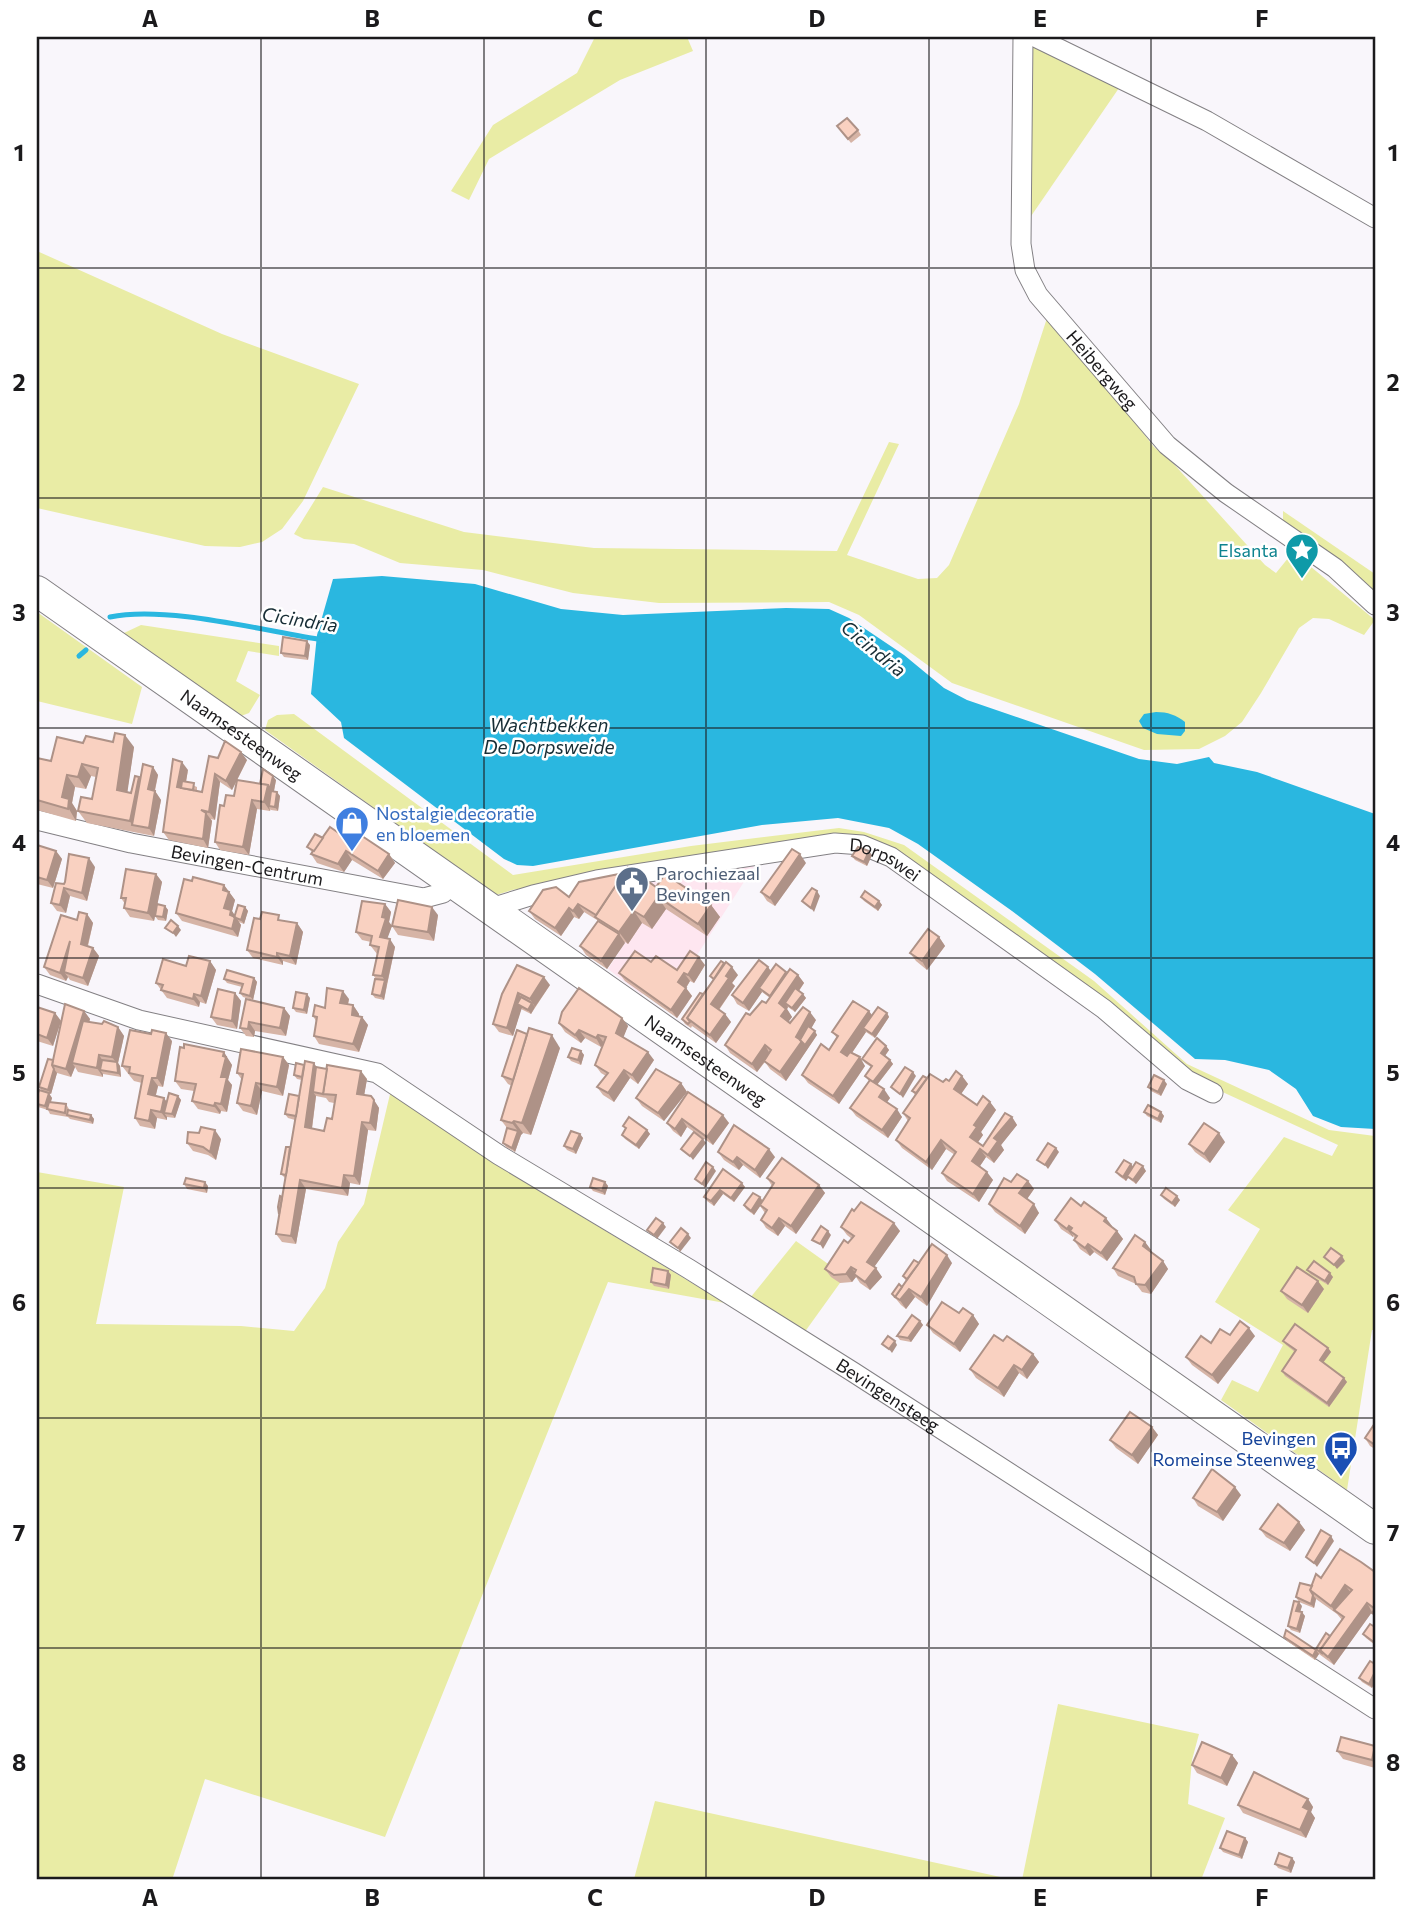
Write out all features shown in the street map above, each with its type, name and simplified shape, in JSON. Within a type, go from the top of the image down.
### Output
[{"type":"main road","name":"Naamsesteenweg","points":[[37,591],[1375,1529]]},
{"type":"street","name":"Heibergweg","points":[[1023,37],[1021,244],[1025,270],[1038,295],[1167,445],[1226,493],[1335,568],[1375,605]]},
{"type":"street","points":[[1035,37],[1207,121],[1375,218]]},
{"type":"street","name":"Bevingen-Centrum","points":[[37,820],[131,843],[424,898],[443,893],[453,882]]},
{"type":"street","name":"Dorpswei","points":[[491,908],[533,894],[597,880],[835,843],[862,845],[891,857],[929,883],[1104,1009],[1187,1080],[1213,1093]]},
{"type":"street","name":"Bevingensteeg","points":[[37,984],[139,1020],[364,1068],[397,1084],[499,1155],[724,1291],[1375,1709]]},
{"type":"shaded area","points":[[756,863],[683,977],[661,963],[642,995],[608,969],[625,943],[636,880]]},
{"type":"green space","points":[[595,37],[687,37],[693,51],[620,80],[489,159],[469,200],[451,191],[493,125],[577,73]]},
{"type":"green space","points":[[1032,45],[1119,88],[1027,222]]},
{"type":"green space","points":[[37,251],[222,334],[359,384],[303,501],[282,529],[262,542],[240,547],[205,546],[37,508]]},
{"type":"green space","points":[[1047,318],[1095,371],[1154,447],[1172,462],[1265,565],[1276,573],[1293,552],[1375,620],[1364,635],[1329,619],[1313,618],[1299,628],[1242,722],[1225,736],[1199,749],[1144,750],[952,683],[859,615],[829,602],[659,603],[573,593],[483,570],[400,563],[354,544],[304,539],[294,534],[323,487],[464,532],[594,548],[837,551],[889,442],[899,444],[847,555],[918,579],[937,578],[949,565],[1019,404]]},
{"type":"green space","points":[[1283,511],[1375,574],[1375,601],[1283,523]]},
{"type":"green space","points":[[37,612],[142,687],[132,724],[37,701]]},
{"type":"green space","points":[[141,625],[279,646],[279,656],[248,651],[236,681],[260,695],[249,713],[241,716],[124,633]]},
{"type":"green space","points":[[294,714],[513,875],[691,846],[839,828],[864,832],[904,845],[1094,981],[1187,1064],[1329,1130],[1375,1136],[1375,1330],[1372,1330],[1347,1490],[1221,1400],[1232,1380],[1258,1392],[1283,1345],[1215,1302],[1260,1229],[1228,1210],[1284,1137],[1332,1156],[1338,1145],[1179,1072],[875,844],[686,859],[496,895],[265,730],[268,720],[277,715]]},
{"type":"green space","points":[[391,1090],[498,1166],[725,1303],[608,1282],[385,1837],[205,1779],[172,1880],[37,1880],[37,1172],[124,1187],[96,1324],[241,1326],[294,1331],[325,1288],[338,1242],[364,1204]]},
{"type":"green space","points":[[796,1241],[845,1276],[804,1333],[750,1298]]},
{"type":"green space","points":[[1058,1704],[1199,1734],[1192,1760],[1188,1804],[1225,1818],[1201,1880],[1022,1880]]},
{"type":"green space","points":[[655,1801],[1014,1880],[634,1879]]},
{"type":"water","name":"Wachtbekken De Dorpsweide","points":[[382,576],[475,584],[561,609],[623,615],[786,608],[829,609],[849,618],[904,655],[944,688],[967,700],[1139,759],[1177,764],[1209,757],[1214,763],[1257,772],[1375,814],[1375,1129],[1341,1127],[1313,1116],[1296,1089],[1269,1070],[1225,1060],[1195,1059],[1095,974],[1012,911],[918,844],[889,828],[838,818],[762,825],[533,866],[517,865],[504,859],[344,738],[341,722],[311,694],[317,635],[333,579]]},
{"type":"water","points":[[1168,713],[1182,720],[1185,722],[1185,731],[1181,736],[1157,734],[1143,728],[1139,721],[1144,714]]},
{"type":"building","points":[[847,118],[858,130],[848,139],[837,126]]},
{"type":"building","points":[[283,637],[307,641],[305,656],[281,653]]},
{"type":"building","points":[[115,733],[125,735],[117,790],[131,793],[135,776],[139,777],[130,821],[78,811],[81,797],[92,799],[98,768],[82,764],[78,777],[67,775],[62,797],[69,799],[68,809],[37,800],[37,758],[51,761],[57,737],[83,743],[86,736],[113,742]]},
{"type":"building","points":[[225,741],[241,752],[226,781],[215,774],[209,812],[201,810],[206,813],[203,839],[163,832],[173,759],[182,762],[177,787],[202,792],[209,756],[218,758]]},
{"type":"building","points":[[143,764],[153,767],[148,789],[155,791],[149,828],[132,825]]},
{"type":"building","points":[[263,769],[273,776],[270,789],[268,785],[260,784]]},
{"type":"building","points":[[237,780],[268,785],[264,802],[252,800],[243,847],[215,842],[220,805],[224,806],[226,795],[234,796]]},
{"type":"building","points":[[182,781],[194,783],[193,790],[181,788]]},
{"type":"building","points":[[271,791],[277,792],[275,807],[269,806]]},
{"type":"building","name":"Nostalgie decoratie en bloemen","points":[[330,827],[346,838],[353,830],[389,854],[378,871],[346,851],[338,864],[311,854]]},
{"type":"building","points":[[315,834],[323,838],[314,851],[307,847]]},
{"type":"building","points":[[37,845],[56,851],[47,880],[37,877]]},
{"type":"building","points":[[858,847],[869,851],[864,862],[852,856]]},
{"type":"building","points":[[792,849],[800,854],[770,898],[761,892]]},
{"type":"building","points":[[69,854],[89,858],[82,893],[64,888],[60,905],[51,903],[56,883],[65,882]]},
{"type":"building","points":[[628,867],[656,887],[665,874],[711,905],[698,924],[658,897],[644,917],[634,911],[619,932],[595,917]]},
{"type":"building","points":[[126,869],[156,874],[148,913],[124,908],[126,898],[121,898]]},
{"type":"building","points":[[624,873],[596,915],[578,904],[573,911],[569,908],[555,928],[529,911],[543,890],[556,887],[569,897],[579,882]]},
{"type":"building","points":[[193,877],[224,885],[223,890],[229,892],[224,908],[231,910],[230,915],[235,917],[232,929],[176,913],[184,879],[192,881]]},
{"type":"building","points":[[812,888],[817,891],[811,908],[802,901]]},
{"type":"building","points":[[865,891],[879,901],[875,907],[861,897]]},
{"type":"building","points":[[398,900],[432,907],[428,932],[392,926]]},
{"type":"building","points":[[362,901],[385,904],[382,917],[386,918],[380,937],[390,939],[382,976],[373,975],[379,947],[370,945],[372,936],[356,932]]},
{"type":"building","points":[[157,904],[165,906],[163,917],[155,916]]},
{"type":"building","points":[[238,905],[245,907],[241,920],[234,918]]},
{"type":"building","points":[[79,912],[87,914],[81,944],[93,948],[83,978],[64,972],[70,941],[60,973],[44,967],[61,915],[77,920]]},
{"type":"building","points":[[262,912],[279,915],[278,920],[297,923],[290,956],[277,953],[277,957],[247,950],[254,918],[260,919]]},
{"type":"building","points":[[171,920],[178,926],[173,933],[165,928]]},
{"type":"building","points":[[598,921],[619,934],[601,961],[580,946]]},
{"type":"building","points":[[928,929],[939,937],[922,961],[910,953]]},
{"type":"building","points":[[635,951],[651,962],[656,956],[677,970],[690,951],[699,957],[688,975],[684,973],[678,982],[686,988],[671,1010],[619,973]]},
{"type":"building","points":[[189,956],[210,961],[201,996],[194,994],[193,999],[161,990],[163,985],[156,983],[163,959],[186,966]]},
{"type":"building","points":[[759,960],[768,967],[743,1003],[732,995]]},
{"type":"building","points":[[721,961],[724,963],[714,979],[710,976]]},
{"type":"building","points":[[726,962],[732,967],[726,976],[729,978],[711,1004],[725,1014],[710,1035],[687,1018]]},
{"type":"building","points":[[776,964],[786,972],[770,996],[759,988]]},
{"type":"building","points":[[517,965],[544,977],[530,999],[518,993],[507,1028],[493,1024],[502,994]]},
{"type":"building","points":[[790,969],[798,975],[779,1003],[786,1009],[781,1016],[790,1023],[803,1007],[810,1012],[796,1037],[802,1041],[780,1072],[764,1061],[771,1050],[765,1045],[752,1064],[725,1045],[746,1013],[750,1015],[762,1001],[766,1003]]},
{"type":"building","points":[[227,970],[254,978],[250,996],[240,993],[243,984],[224,979]]},
{"type":"building","points":[[375,979],[385,980],[381,996],[372,994]]},
{"type":"building","points":[[327,988],[343,991],[340,1003],[353,1005],[352,1015],[362,1017],[353,1044],[314,1036],[317,1017],[313,1016],[315,1005],[325,1008]]},
{"type":"building","points":[[579,988],[622,1018],[616,1033],[648,1052],[632,1075],[624,1070],[608,1093],[597,1087],[608,1073],[595,1065],[606,1037],[598,1035],[596,1038],[579,1030],[575,1035],[559,1023],[562,1012]]},
{"type":"building","points":[[795,988],[803,994],[792,1008],[785,1003]]},
{"type":"building","points":[[218,989],[235,993],[232,1021],[211,1017]]},
{"type":"building","points":[[296,992],[307,994],[304,1010],[293,1008]]},
{"type":"building","points":[[700,993],[703,994],[687,1018],[690,1022],[688,1024],[682,1019]]},
{"type":"building","points":[[521,997],[532,1003],[528,1010],[517,1004]]},
{"type":"building","points":[[246,999],[284,1008],[280,1028],[249,1022],[248,1029],[240,1028]]},
{"type":"building","points":[[853,1001],[869,1011],[841,1052],[847,1056],[850,1052],[860,1057],[833,1096],[802,1075],[821,1044],[829,1050],[838,1036],[832,1032]]},
{"type":"building","points":[[65,1004],[84,1011],[66,1069],[52,1065]]},
{"type":"building","points":[[37,1007],[55,1013],[47,1038],[37,1034]]},
{"type":"building","points":[[878,1007],[887,1013],[872,1034],[863,1028]]},
{"type":"building","points":[[83,1021],[102,1024],[104,1021],[118,1027],[112,1057],[99,1055],[97,1068],[72,1063]]},
{"type":"building","points":[[808,1026],[815,1031],[805,1045],[800,1040]]},
{"type":"building","points":[[529,1028],[552,1035],[522,1123],[512,1123],[501,1120]]},
{"type":"building","points":[[130,1030],[151,1034],[152,1030],[166,1033],[157,1078],[152,1078],[148,1094],[164,1098],[161,1112],[151,1110],[149,1121],[135,1118],[143,1076],[129,1073],[130,1067],[122,1066]]},
{"type":"building","points":[[517,1030],[527,1034],[513,1080],[502,1076]]},
{"type":"building","points":[[877,1038],[886,1046],[881,1053],[890,1060],[873,1082],[865,1076],[872,1066],[862,1059]]},
{"type":"building","points":[[184,1044],[224,1052],[223,1056],[226,1057],[221,1077],[227,1077],[221,1104],[215,1103],[214,1106],[192,1101],[196,1084],[175,1081],[180,1047],[184,1048]]},
{"type":"building","points":[[572,1048],[581,1051],[578,1060],[568,1057]]},
{"type":"building","points":[[241,1049],[283,1057],[277,1087],[256,1083],[251,1106],[237,1103],[243,1074],[237,1073]]},
{"type":"building","points":[[48,1059],[53,1060],[54,1069],[48,1090],[39,1087]]},
{"type":"building","points":[[102,1060],[117,1062],[118,1073],[100,1070]]},
{"type":"building","points":[[305,1061],[314,1063],[305,1127],[324,1131],[327,1118],[332,1119],[336,1095],[323,1094],[327,1065],[361,1071],[357,1094],[371,1096],[374,1100],[370,1123],[362,1122],[354,1176],[344,1175],[342,1188],[300,1180],[291,1236],[276,1234]]},
{"type":"building","points":[[296,1063],[304,1065],[302,1077],[294,1075]]},
{"type":"building","points":[[316,1067],[327,1069],[323,1094],[313,1092]]},
{"type":"building","points":[[905,1067],[913,1072],[900,1094],[891,1087]]},
{"type":"building","points":[[656,1069],[681,1083],[658,1113],[636,1098]]},
{"type":"building","points":[[956,1071],[962,1076],[954,1089],[977,1105],[983,1096],[990,1102],[974,1125],[977,1127],[970,1137],[983,1146],[1005,1113],[1012,1117],[994,1138],[998,1141],[988,1155],[980,1149],[972,1161],[987,1172],[973,1194],[942,1173],[956,1152],[941,1140],[926,1162],[896,1140],[910,1118],[903,1113],[930,1074],[943,1082],[946,1079],[949,1081]]},
{"type":"building","points":[[1154,1075],[1164,1080],[1158,1092],[1148,1087]]},
{"type":"building","points":[[923,1076],[927,1078],[916,1093],[912,1091]]},
{"type":"building","points":[[870,1080],[884,1089],[879,1097],[897,1109],[882,1130],[850,1108]]},
{"type":"building","points":[[39,1090],[49,1093],[45,1106],[37,1104]]},
{"type":"building","points":[[688,1092],[723,1115],[707,1137],[682,1119],[675,1129],[667,1123]]},
{"type":"building","points":[[169,1093],[178,1096],[172,1114],[164,1113]]},
{"type":"building","points":[[289,1094],[299,1096],[296,1116],[285,1114]]},
{"type":"building","points":[[49,1102],[66,1104],[65,1113],[47,1109]]},
{"type":"building","points":[[1148,1105],[1161,1112],[1158,1119],[1144,1112]]},
{"type":"building","points":[[68,1110],[91,1115],[90,1120],[67,1115]]},
{"type":"building","points":[[629,1117],[647,1130],[636,1145],[622,1135],[626,1128],[623,1126]]},
{"type":"building","points":[[1204,1123],[1219,1133],[1204,1154],[1189,1144]]},
{"type":"building","points":[[734,1125],[769,1149],[755,1170],[737,1157],[733,1162],[718,1152]]},
{"type":"building","points":[[201,1127],[215,1130],[210,1152],[203,1147],[187,1143],[188,1132],[199,1133]]},
{"type":"building","points":[[507,1128],[518,1131],[512,1148],[503,1143]]},
{"type":"building","points":[[571,1131],[580,1134],[573,1149],[564,1146]]},
{"type":"building","points":[[694,1132],[703,1139],[690,1156],[681,1149]]},
{"type":"building","points":[[1048,1143],[1056,1148],[1045,1165],[1037,1160]]},
{"type":"building","points":[[286,1147],[290,1147],[286,1175],[281,1174]]},
{"type":"building","points":[[782,1158],[819,1185],[791,1226],[779,1218],[772,1228],[761,1220],[767,1210],[760,1205],[774,1183],[767,1178]]},
{"type":"building","points":[[1124,1160],[1131,1164],[1123,1177],[1116,1172]]},
{"type":"building","points":[[706,1162],[713,1167],[702,1184],[695,1179]]},
{"type":"building","points":[[1136,1162],[1143,1166],[1133,1180],[1127,1176]]},
{"type":"building","points":[[723,1169],[742,1183],[731,1198],[720,1190],[711,1201],[704,1197]]},
{"type":"building","points":[[1017,1174],[1028,1181],[1019,1193],[1034,1204],[1020,1226],[989,1204],[1004,1178],[1011,1182]]},
{"type":"building","points":[[186,1178],[205,1182],[204,1188],[184,1184]]},
{"type":"building","points":[[593,1178],[605,1182],[602,1191],[590,1187]]},
{"type":"building","points":[[1166,1188],[1177,1196],[1172,1203],[1161,1195]]},
{"type":"building","points":[[753,1193],[760,1197],[751,1211],[744,1205]]},
{"type":"building","points":[[280,1196],[282,1197],[279,1214],[278,1207]]},
{"type":"building","points":[[1071,1198],[1081,1206],[1084,1202],[1106,1218],[1104,1221],[1117,1231],[1101,1253],[1088,1244],[1085,1248],[1074,1240],[1077,1236],[1070,1231],[1072,1228],[1069,1226],[1067,1229],[1055,1220]]},
{"type":"building","points":[[861,1202],[894,1223],[867,1262],[876,1268],[865,1282],[854,1274],[856,1270],[851,1267],[846,1274],[834,1275],[825,1269],[844,1240],[848,1243],[854,1236],[841,1227],[852,1209],[854,1211]]},
{"type":"building","points":[[656,1218],[663,1223],[654,1235],[647,1230]]},
{"type":"building","points":[[821,1226],[828,1231],[820,1244],[812,1240]]},
{"type":"building","points":[[681,1228],[688,1234],[678,1248],[670,1242]]},
{"type":"building","points":[[1135,1235],[1145,1242],[1143,1246],[1163,1261],[1145,1285],[1136,1284],[1134,1277],[1113,1268]]},
{"type":"building","points":[[932,1244],[947,1255],[921,1297],[909,1289],[900,1300],[895,1297]]},
{"type":"building","points":[[1331,1248],[1342,1256],[1334,1265],[1324,1257]]},
{"type":"building","points":[[914,1260],[919,1263],[907,1279],[903,1276]]},
{"type":"building","points":[[1314,1261],[1330,1273],[1325,1281],[1307,1270]]},
{"type":"building","points":[[1297,1267],[1318,1281],[1302,1305],[1281,1291]]},
{"type":"building","points":[[653,1268],[668,1271],[666,1285],[651,1282]]},
{"type":"building","points":[[899,1284],[902,1287],[895,1297],[892,1294]]},
{"type":"building","points":[[942,1302],[959,1313],[963,1308],[973,1315],[954,1344],[927,1325]]},
{"type":"building","points":[[912,1315],[920,1321],[908,1338],[897,1336]]},
{"type":"building","points":[[1240,1321],[1249,1328],[1212,1375],[1186,1357],[1201,1336],[1211,1343],[1220,1329],[1230,1335]]},
{"type":"building","points":[[1295,1324],[1328,1348],[1320,1360],[1344,1378],[1327,1403],[1282,1371],[1296,1350],[1283,1341]]},
{"type":"building","points":[[994,1335],[1003,1341],[1007,1336],[1033,1354],[1022,1370],[1014,1365],[998,1388],[970,1369]]},
{"type":"building","points":[[888,1336],[895,1341],[889,1349],[882,1344]]},
{"type":"building","points":[[1130,1412],[1152,1427],[1132,1455],[1110,1440]]},
{"type":"building","points":[[1375,1423],[1375,1445],[1365,1438]]},
{"type":"building","points":[[1212,1469],[1235,1487],[1217,1512],[1193,1498]]},
{"type":"building","points":[[1278,1504],[1299,1522],[1284,1543],[1260,1529]]},
{"type":"building","points":[[1321,1530],[1331,1536],[1314,1563],[1306,1557]]},
{"type":"building","points":[[1340,1549],[1375,1572],[1375,1609],[1367,1603],[1328,1657],[1320,1650],[1344,1617],[1334,1610],[1352,1590],[1345,1585],[1331,1606],[1310,1590],[1316,1574],[1321,1578]]},
{"type":"building","points":[[1300,1583],[1312,1586],[1311,1604],[1296,1597]]},
{"type":"building","points":[[1294,1601],[1299,1602],[1296,1611],[1302,1612],[1297,1629],[1288,1626]]},
{"type":"building","points":[[1370,1624],[1375,1627],[1375,1643],[1363,1634]]},
{"type":"building","points":[[1286,1630],[1316,1650],[1313,1656],[1284,1637]]},
{"type":"building","points":[[1326,1633],[1330,1636],[1320,1650],[1323,1654],[1316,1649]]},
{"type":"building","points":[[1370,1661],[1375,1664],[1375,1672],[1369,1684],[1359,1678]]},
{"type":"building","points":[[1341,1737],[1375,1746],[1372,1760],[1337,1751]]},
{"type":"building","points":[[1202,1742],[1232,1755],[1221,1778],[1192,1765]]},
{"type":"building","points":[[1254,1772],[1308,1799],[1303,1807],[1309,1810],[1300,1830],[1238,1805]]},
{"type":"building","points":[[1227,1831],[1245,1838],[1239,1855],[1220,1848]]},
{"type":"building","points":[[1279,1853],[1292,1858],[1288,1868],[1275,1864]]},
{"type":"waterway","name":"Cicindria","points":[[110,617],[159,614],[323,640]]},
{"type":"waterway","name":"Cicindria","points":[[79,656],[86,650]]},
{"type":"place","name":"Elsanta","points":[[1302,580]]},
{"type":"place","name":"Nostalgie decoratie en bloemen","points":[[352,853]]},
{"type":"place","name":"Parochiezaal Bevingen","points":[[632,913]]},
{"type":"place","name":"Bevingen Romeinse Steenweg","points":[[1341,1478]]}]
